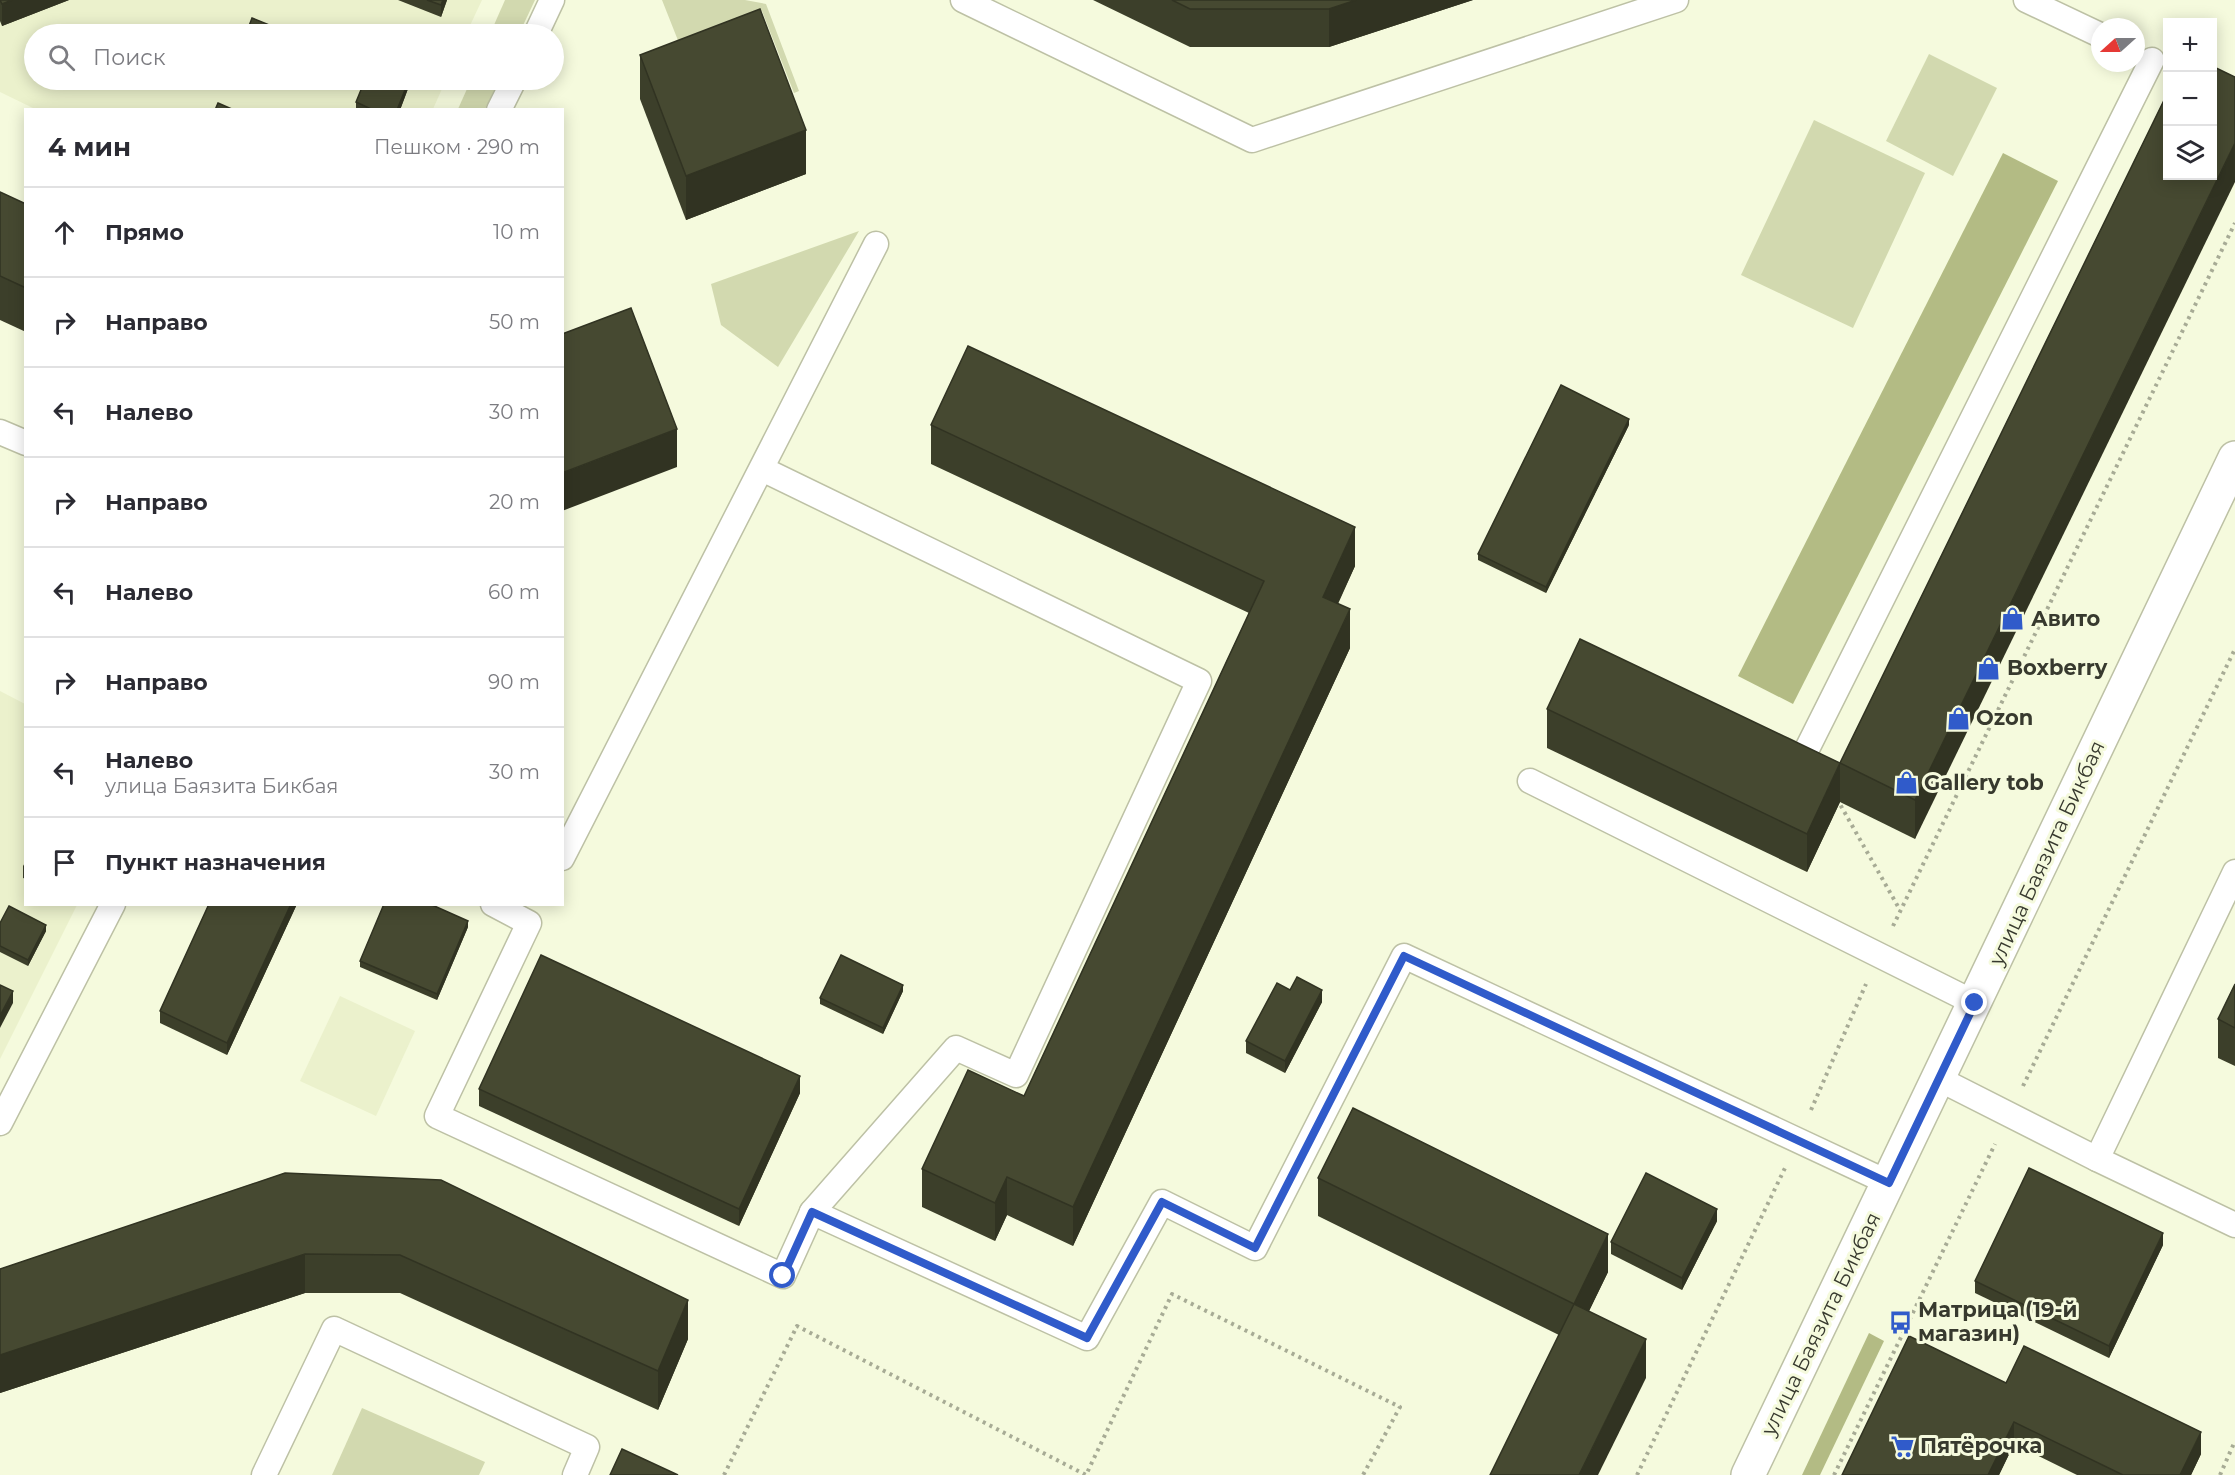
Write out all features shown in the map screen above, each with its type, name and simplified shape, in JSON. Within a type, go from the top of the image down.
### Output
[{"type":"main road","name":"улица Баязита Бикбая","points":[[1748,1475],[2235,458]]},
{"type":"lane","points":[[541,24],[552,0]]},
{"type":"lane","points":[[963,0],[1252,140],[1676,0]]},
{"type":"lane","points":[[2026,0],[2091,31]]},
{"type":"lane","points":[[1759,739],[1802,759],[2152,60]]},
{"type":"lane","points":[[500,108],[508,90]]},
{"type":"lane","points":[[564,854],[876,244]]},
{"type":"lane","points":[[0,432],[24,442]]},
{"type":"lane","points":[[501,906],[534,914],[437,1116],[783,1276],[812,1212],[956,1048],[1016,1075],[1200,681],[762,470]]},
{"type":"lane","points":[[1530,781],[1975,1003]]},
{"type":"lane","points":[[2097,1159],[2235,872]]},
{"type":"lane","points":[[0,1123],[112,906]]},
{"type":"lane","points":[[812,1212],[1087,1338],[1162,1202],[1255,1248],[1404,956],[1889,1183]]},
{"type":"lane","points":[[1939,1079],[2097,1159],[2235,1225]]},
{"type":"lane","points":[[264,1475],[334,1329],[587,1447],[574,1475]]},
{"type":"path","points":[[1637,1475],[1798,1140],[1878,955],[2235,223]]},
{"type":"path","points":[[1834,1475],[2235,649]]},
{"type":"path","points":[[1802,759],[1840,802],[1900,910]]},
{"type":"path","points":[[724,1475],[796,1326],[1086,1475],[1172,1294],[1400,1407],[1363,1475]]},
{"type":"path","points":[[2220,1475],[2235,1441]]},
{"type":"shaded area","points":[[0,0],[482,0],[471,24],[24,24],[24,90],[442,90],[433,108],[33,108],[0,92]]},
{"type":"shaded area","points":[[505,0],[535,0],[524,24],[494,24]]},
{"type":"shaded area","points":[[662,0],[745,0],[766,4],[799,91],[794,93],[762,11],[679,43]]},
{"type":"shaded area","points":[[1929,54],[1997,88],[1953,176],[1886,141]]},
{"type":"shaded area","points":[[467,90],[494,90],[485,108],[458,108]]},
{"type":"shaded area","points":[[1814,120],[1925,173],[1853,328],[1741,275]]},
{"type":"shaded area","points":[[2003,153],[2058,181],[1793,704],[1738,676]]},
{"type":"shaded area","points":[[859,231],[778,367],[721,325],[711,284]]},
{"type":"shaded area","points":[[0,691],[24,703],[24,906],[76,906],[0,1059]]},
{"type":"shaded area","points":[[340,996],[415,1031],[376,1116],[300,1081]]},
{"type":"shaded area","points":[[1869,1333],[1884,1341],[1820,1475],[1802,1475]]},
{"type":"shaded area","points":[[362,1408],[485,1462],[479,1475],[332,1475]]},
{"type":"building","points":[[0,0],[12,0],[2,4]]},
{"type":"building","points":[[427,0],[443,0],[441,5]]},
{"type":"building","points":[[1172,0],[1356,0],[1329,9],[1190,9]]},
{"type":"building","points":[[760,9],[806,130],[686,176],[640,55]]},
{"type":"building","points":[[252,18],[267,24],[250,24]]},
{"type":"building","points":[[2217,68],[2235,77],[2235,143],[2217,180]]},
{"type":"building","points":[[361,90],[405,90],[398,108],[369,108],[356,102]]},
{"type":"building","points":[[2163,102],[2163,180],[2217,180],[1915,800],[1840,763]]},
{"type":"building","points":[[218,103],[229,108],[216,108]]},
{"type":"building","points":[[0,192],[24,203],[24,287],[0,276]]},
{"type":"building","points":[[631,308],[677,429],[564,472],[564,333]]},
{"type":"building","points":[[968,346],[1355,527],[1323,597],[1350,609],[1073,1207],[1007,1177],[995,1203],[922,1169],[968,1070],[1024,1096],[1264,581],[931,425]]},
{"type":"building","points":[[1561,385],[1629,419],[1546,587],[1478,554]]},
{"type":"building","points":[[1580,639],[1840,763],[1807,834],[1547,709]]},
{"type":"building","points":[[9,906],[46,925],[28,960],[0,946],[0,923]]},
{"type":"building","points":[[208,906],[290,906],[227,1043],[160,1011]]},
{"type":"building","points":[[383,906],[434,906],[468,921],[437,994],[360,961]]},
{"type":"building","points":[[541,955],[800,1076],[739,1209],[479,1089]]},
{"type":"building","points":[[841,955],[903,985],[883,1028],[820,998]]},
{"type":"building","points":[[1297,977],[1322,990],[1285,1061],[1246,1041],[1277,983],[1290,990]]},
{"type":"building","points":[[2235,984],[2235,1028],[2218,1019]]},
{"type":"building","points":[[0,985],[13,991],[0,1016]]},
{"type":"building","points":[[1353,1108],[1608,1234],[1574,1304],[1318,1178]]},
{"type":"building","points":[[2029,1168],[2163,1233],[2109,1346],[1975,1281]]},
{"type":"building","points":[[285,1173],[441,1180],[688,1300],[658,1371],[400,1255],[305,1254],[0,1355],[0,1269]]},
{"type":"building","points":[[1646,1173],[1717,1209],[1682,1278],[1611,1242]]},
{"type":"building","points":[[1574,1304],[1646,1339],[1579,1475],[1490,1475]]},
{"type":"building","points":[[1909,1336],[2006,1383],[2024,1346],[2201,1432],[2180,1475],[2123,1475],[2014,1422],[1988,1475],[1842,1475]]},
{"type":"building","points":[[622,1449],[678,1475],[610,1475]]},
{"type":"place","name":"Авито","points":[[2013,619]]},
{"type":"place","name":"Boxberry","points":[[1989,668]]},
{"type":"place","name":"Ozon","points":[[1958,718]]},
{"type":"place","name":"Gallery tob","points":[[1906,783]]},
{"type":"place","name":"Матрица (19-й магазин)","points":[[1900,1322]]},
{"type":"place","name":"Пятёрочка","points":[[1902,1446]]},
{"type":"route","points":[[783,1276],[812,1212],[1087,1338],[1162,1202],[1255,1248],[1404,956],[1889,1183],[1975,1003]]}]
